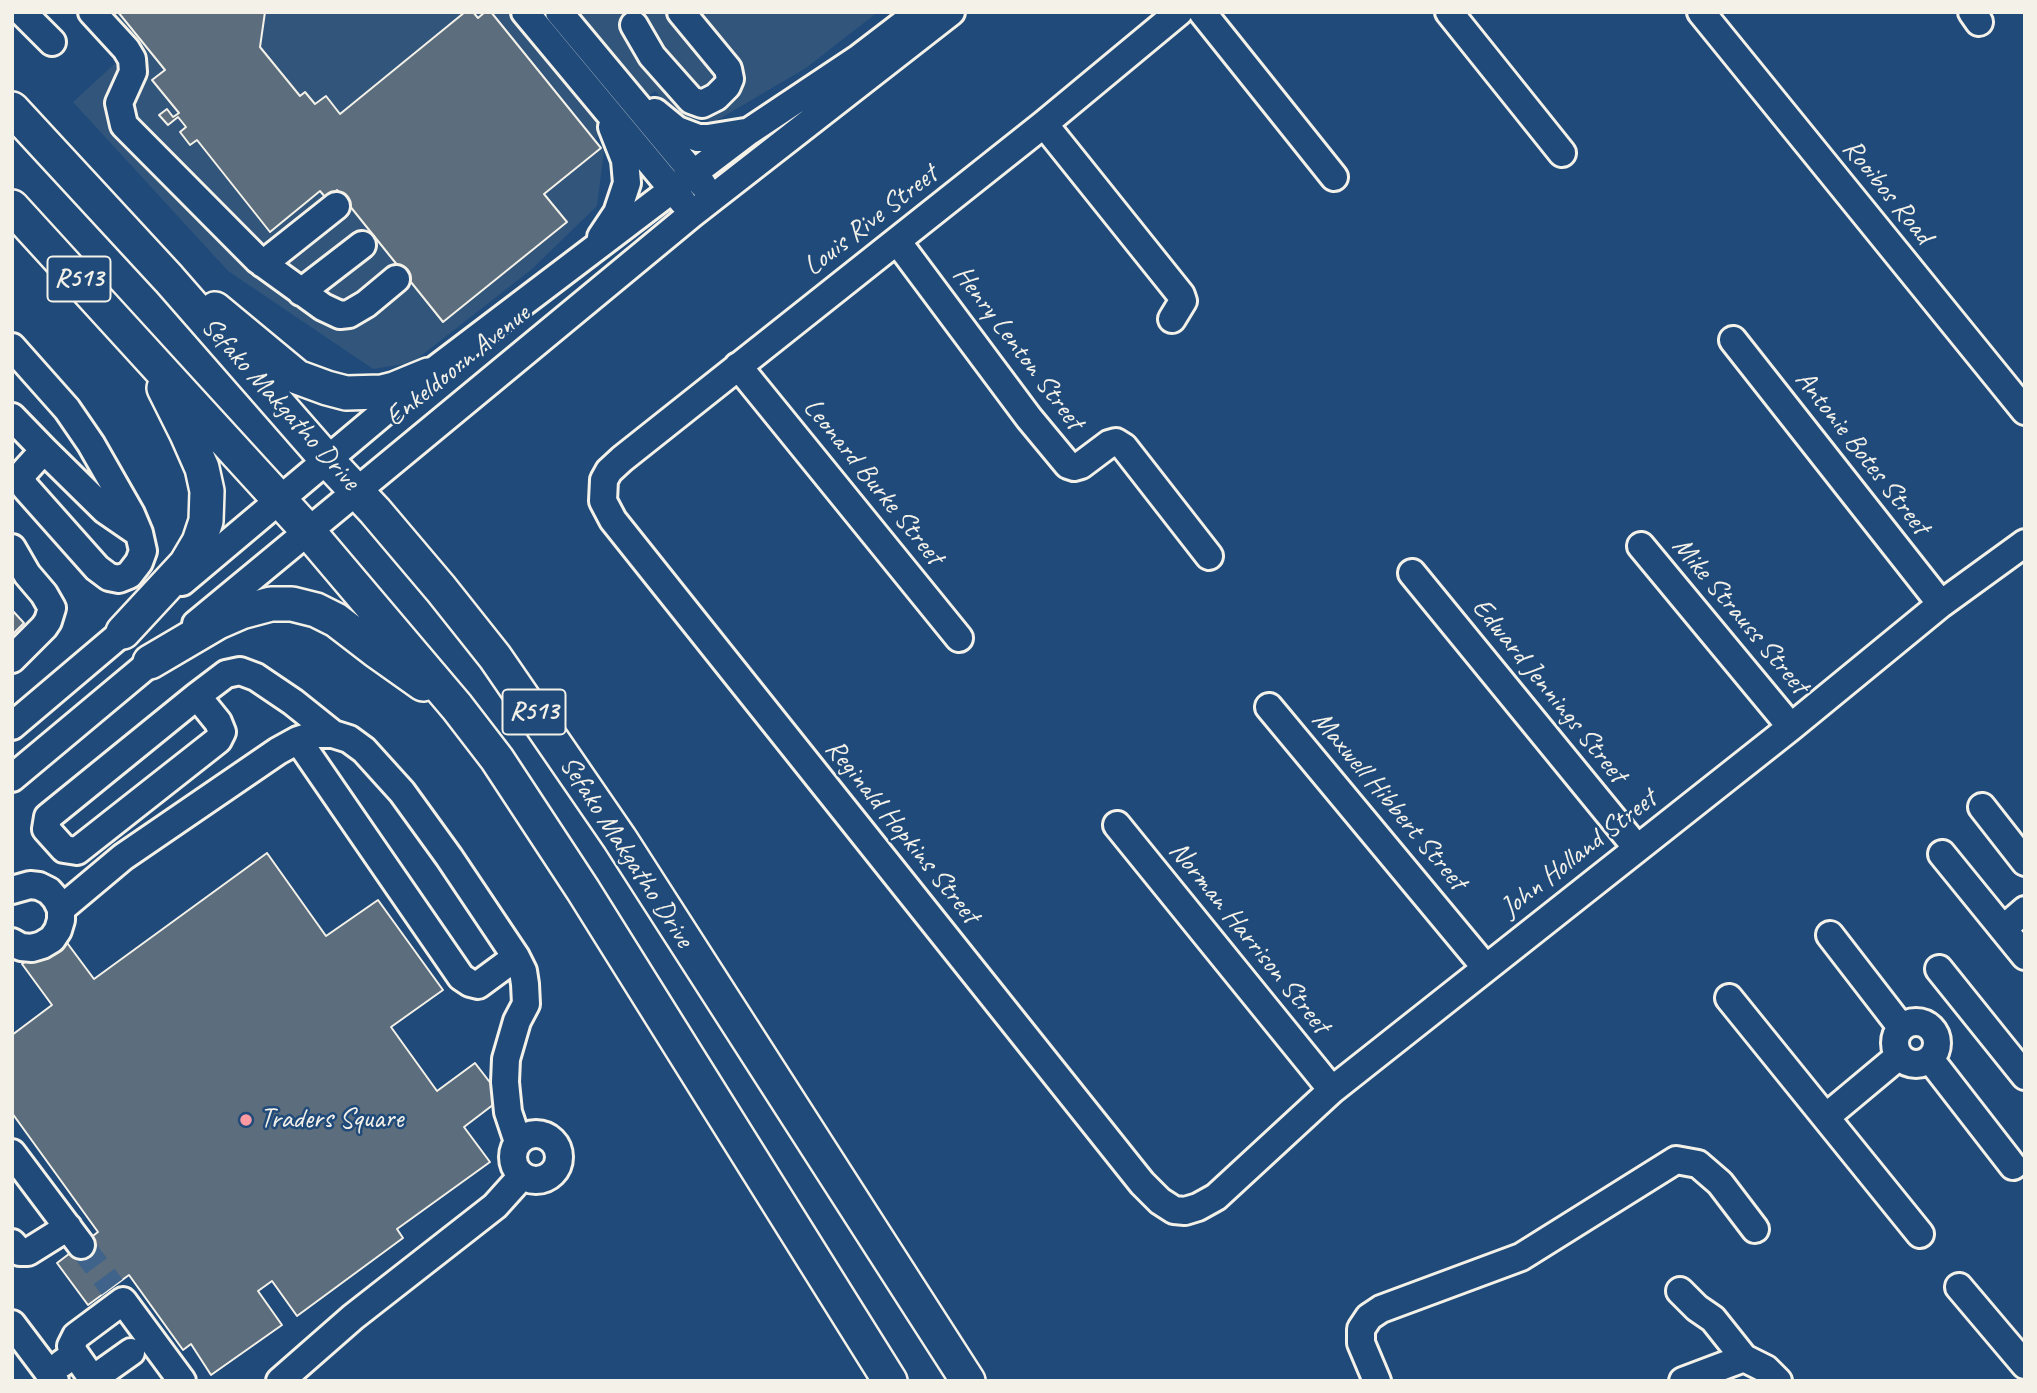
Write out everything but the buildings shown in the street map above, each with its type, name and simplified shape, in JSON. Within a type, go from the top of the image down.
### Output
[{"type":"main road","name":"Sefako Makgatho Drive","points":[[12,109],[169,279],[356,491],[441,589],[513,681],[620,839],[968,1381]]},
{"type":"main road","name":"Sefako Makgatho Drive","points":[[12,207],[280,498],[457,707],[497,759],[567,864],[890,1381]]},
{"type":"main road","points":[[169,279],[213,307],[287,369],[306,381],[336,391],[357,393],[394,389],[428,375]]},
{"type":"main road","points":[[123,632],[186,564],[199,542],[208,511],[207,491],[198,459],[141,346]]},
{"type":"main road","points":[[150,662],[241,611],[271,604],[292,604],[316,610],[336,620],[374,650],[457,707]]},
{"type":"street","points":[[22,12],[52,42]]},
{"type":"street","points":[[92,12],[132,58],[133,72],[119,103],[124,125],[263,264],[323,307],[340,314],[349,314],[366,304],[396,279]]},
{"type":"street","points":[[526,12],[604,107],[683,182]]},
{"type":"street","points":[[559,12],[630,97],[683,182],[702,206]]},
{"type":"street","points":[[634,25],[652,56],[691,100],[702,104],[716,97],[727,86],[730,79],[728,69],[681,12]]},
{"type":"street","name":"Enkeldoorn Avenue","points":[[12,726],[428,375],[748,132],[859,58],[919,12]]},
{"type":"street","name":"Enkeldoorn Avenue","points":[[12,778],[702,206],[951,12]]},
{"type":"street","name":"Louis Rive Street","points":[[604,480],[622,458],[1044,124],[1179,12]]},
{"type":"street","points":[[1202,12],[1334,177]]},
{"type":"street","points":[[1449,12],[1562,153]]},
{"type":"street","name":"Rooibos Road","points":[[1701,12],[2025,411]]},
{"type":"street","points":[[630,97],[646,105],[667,123],[687,135],[708,138],[748,132]]},
{"type":"street","points":[[587,255],[617,213],[627,183],[625,160],[604,107]]},
{"type":"street","points":[[1044,124],[1181,295],[1183,301],[1172,319]]},
{"type":"street","points":[[263,264],[336,206]]},
{"type":"street","name":"Henry Lenton Street","points":[[897,241],[1029,418],[1068,465],[1074,467],[1081,464],[1109,444],[1116,442],[1124,447],[1209,556]]},
{"type":"street","points":[[301,292],[362,245]]},
{"type":"street","name":"Antonie Botes Street","points":[[1733,340],[1941,604]]},
{"type":"street","points":[[12,348],[67,409],[115,485],[139,533],[143,551],[129,575],[120,579],[109,577],[97,568],[17,482],[44,450]]},
{"type":"street","name":"Leonard Burke Street","points":[[738,366],[959,638]]},
{"type":"street","points":[[12,417],[105,510],[139,533]]},
{"type":"street","name":"Reginald Hopkins Street","points":[[604,480],[603,501],[612,520],[1142,1183],[1160,1201],[1174,1210]]},
{"type":"street","name":"John Holland Street","points":[[1174,1210],[1185,1212],[1216,1197],[1332,1090],[1791,727],[1941,604],[2025,543]]},
{"type":"street","name":"Mike Strauss Street","points":[[1641,546],[1791,727]]},
{"type":"street","points":[[12,548],[52,608],[44,627],[12,659]]},
{"type":"street","name":"Edward Jennings Street","points":[[1412,573],[1637,848]]},
{"type":"street","points":[[197,696],[218,722],[222,732],[218,740],[77,851],[64,849],[53,839],[47,829],[48,817],[197,696],[226,674],[240,671],[256,677],[333,734]]},
{"type":"street","name":"Maxwell Hibbert Street","points":[[1269,707],[1486,968]]},
{"type":"street","points":[[61,909],[122,857],[278,751],[316,734],[333,734],[349,739],[364,750],[402,792],[450,857],[523,971],[526,1004],[510,1042],[505,1082],[508,1112],[518,1142]]},
{"type":"street","points":[[298,740],[461,976],[478,985],[516,957]]},
{"type":"street","points":[[1982,807],[2025,862]]},
{"type":"street","name":"Norman Harrison Street","points":[[1117,825],[1332,1090]]},
{"type":"street","points":[[1942,854],[2025,956]]},
{"type":"street","points":[[12,942],[21,947],[42,945],[52,939],[61,920],[57,899],[49,891],[40,886],[15,885]]},
{"type":"street","points":[[2003,929],[2025,910]]},
{"type":"street","points":[[1829,935],[1901,1027]]},
{"type":"street","points":[[1939,970],[2025,1076]]},
{"type":"street","points":[[1729,998],[1920,1234]]},
{"type":"street","points":[[1933,1030],[1965,1001]]},
{"type":"street","points":[[1918,1022],[1933,1030],[1937,1047],[1930,1059],[1918,1065],[1899,1056],[1894,1043],[1901,1027],[1918,1022]]},
{"type":"street","points":[[1826,1116],[1899,1056]]},
{"type":"street","points":[[1930,1059],[2013,1166]]},
{"type":"street","points":[[540,1134],[553,1142],[559,1155],[559,1163],[551,1175],[537,1180],[523,1176],[517,1171],[512,1156],[518,1142],[524,1137],[540,1134]]},
{"type":"street","points":[[12,1153],[74,1236],[28,1252],[20,1252],[12,1243]]},
{"type":"street","points":[[1377,1381],[1361,1343],[1361,1329],[1369,1317],[1381,1309],[1521,1257],[1676,1160],[1699,1164],[1720,1183],[1755,1229]]},
{"type":"street","points":[[280,1381],[354,1317],[495,1206],[523,1176]]},
{"type":"street","points":[[1959,1287],[2025,1365]]},
{"type":"street","points":[[1680,1291],[1713,1319],[1744,1358],[1766,1369],[1778,1381]]},
{"type":"street","points":[[61,1368],[76,1336],[117,1294],[182,1381]]},
{"type":"street","points":[[12,1324],[61,1368],[94,1380],[131,1352]]},
{"type":"street","points":[[1682,1381],[1744,1358]]},
{"type":"shaded area","points":[[82,12],[878,12],[806,68],[716,121],[679,118],[655,91],[595,139],[604,151],[597,206],[532,269],[412,363],[373,369],[228,271],[73,102],[122,57]]},
{"type":"tunnel","points":[[81,1245],[112,1287]]},
{"type":"place","name":"Traders Square","points":[[246,1120]]}]
